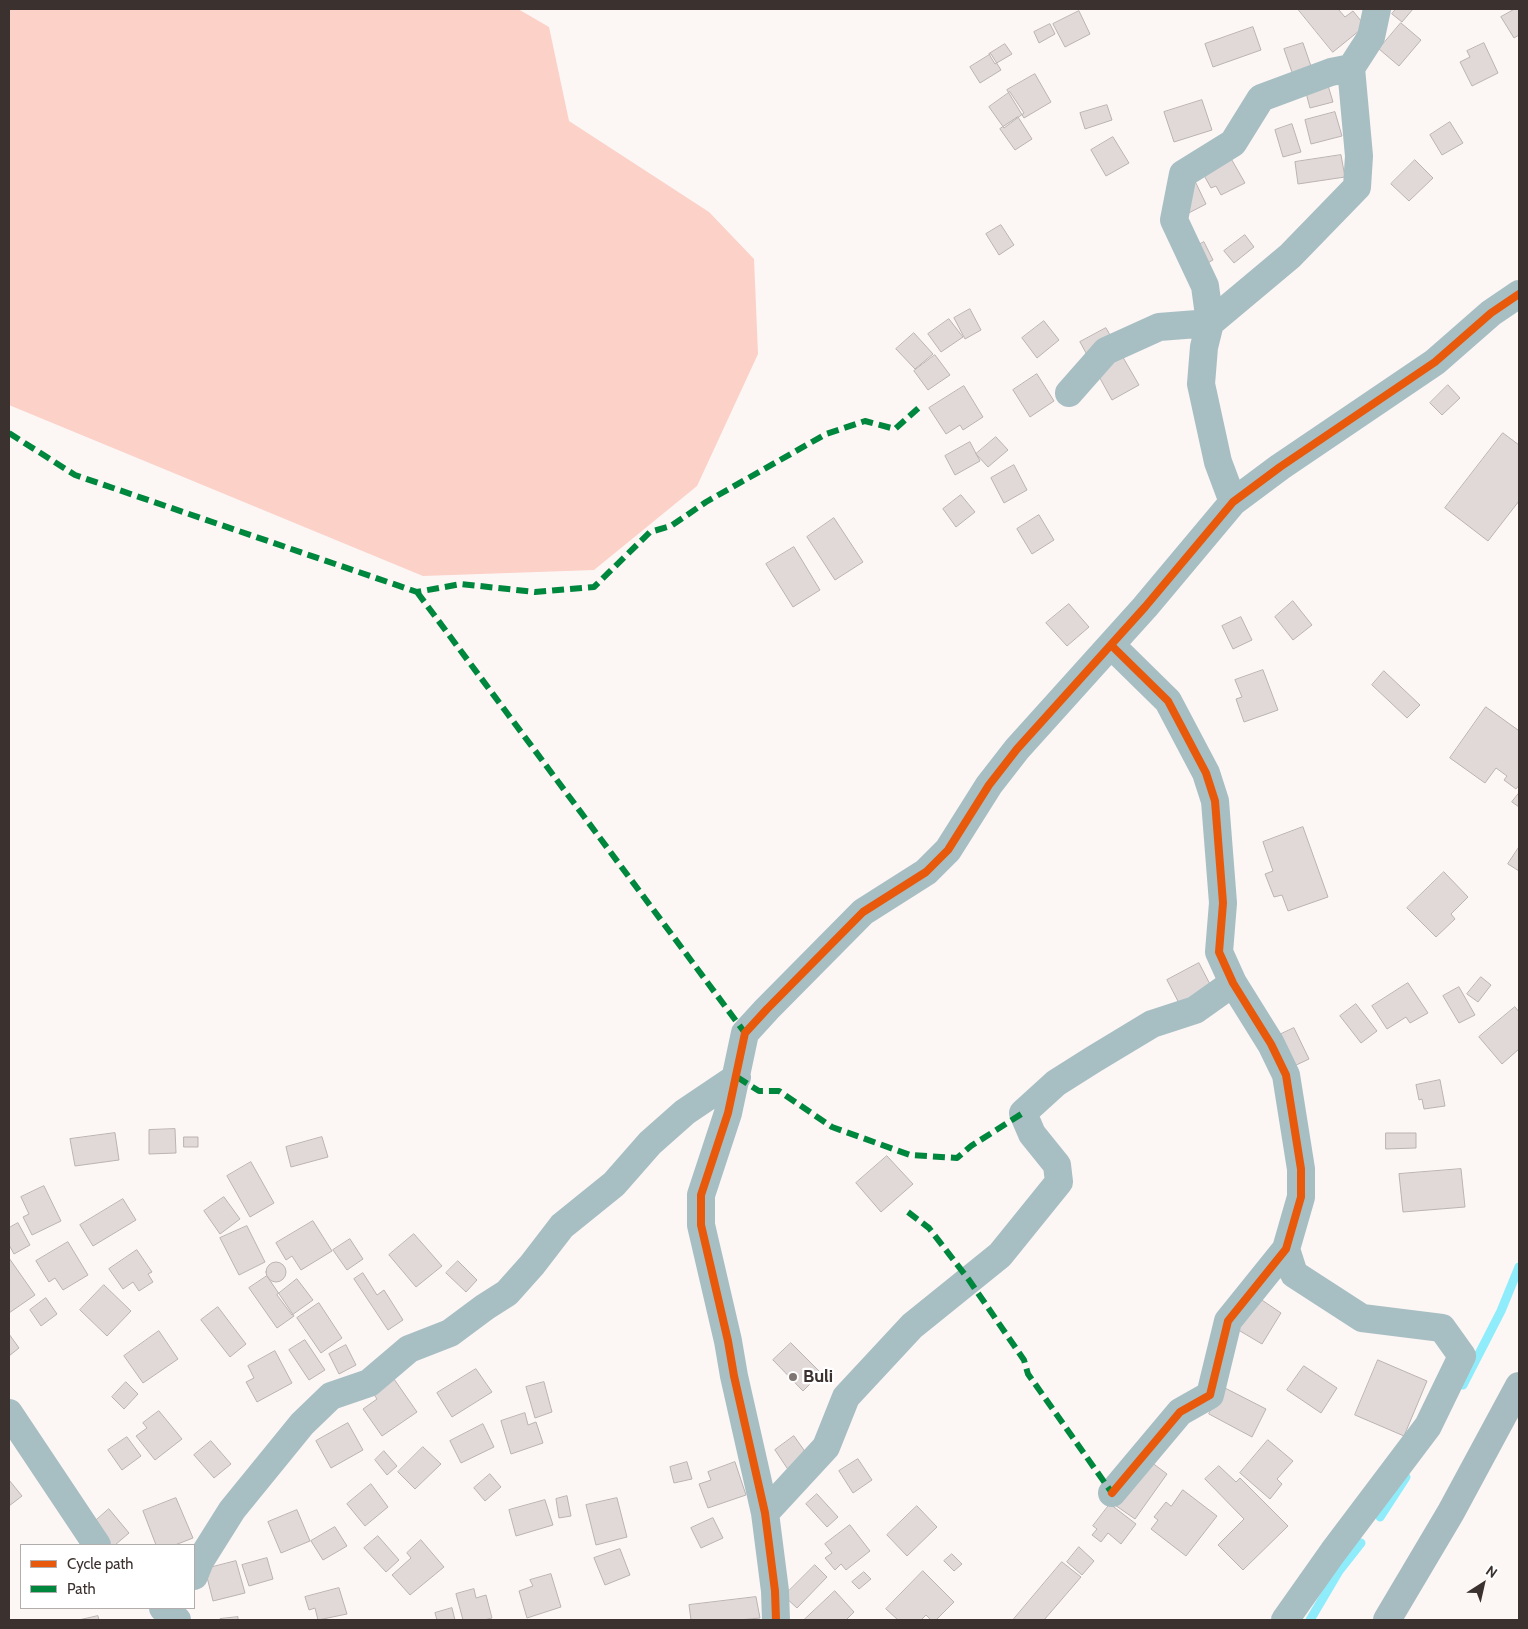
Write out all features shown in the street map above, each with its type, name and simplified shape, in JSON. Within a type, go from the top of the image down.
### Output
[{"type":"main road","points":[[1387,1620],[1451,1512],[1519,1386]]},
{"type":"street","points":[[1070,393],[1106,351],[1159,327],[1210,323],[1290,256],[1357,187],[1359,156],[1351,68],[1371,38],[1377,9]]},
{"type":"street","points":[[1234,502],[1218,462],[1201,384],[1204,347],[1210,323],[1204,286],[1174,220],[1183,174],[1234,142],[1260,98],[1331,72],[1351,68]]},
{"type":"street","points":[[776,1620],[775,1591],[765,1513],[701,1225],[701,1195],[728,1113],[745,1033],[774,1001],[863,912],[926,872],[948,850],[989,785],[1017,749],[1111,645],[1234,502],[1280,467],[1435,362],[1491,313],[1519,294]]},
{"type":"street","points":[[1111,645],[1168,702],[1206,773],[1215,801],[1223,903],[1219,952],[1233,983],[1271,1044],[1286,1075],[1301,1168],[1301,1197],[1286,1249],[1228,1321],[1210,1395],[1180,1412],[1112,1493]]},
{"type":"street","points":[[765,1513],[826,1447],[846,1397],[912,1326],[1000,1255],[1059,1182],[1057,1165],[1032,1134],[1023,1113],[1056,1083],[1086,1064],[1152,1024],[1195,1010],[1233,983]]},
{"type":"street","points":[[195,1574],[200,1561],[232,1510],[302,1424],[331,1396],[368,1383],[409,1349],[450,1333],[485,1307],[508,1293],[562,1226],[614,1184],[650,1143],[685,1112],[737,1077]]},
{"type":"street","points":[[1285,1620],[1333,1552],[1428,1426],[1462,1356],[1442,1328],[1362,1318],[1294,1274],[1286,1249]]},
{"type":"street","points":[[9,1413],[96,1544]]},
{"type":"shaded area","points":[[9,9],[518,9],[549,27],[569,121],[709,212],[754,259],[758,354],[697,486],[594,570],[423,576],[9,405]]},
{"type":"building","points":[[1298,9],[1338,9],[1345,17],[1353,11],[1365,26],[1333,52]]},
{"type":"building","points":[[1396,9],[1413,9],[1402,22],[1392,14]]},
{"type":"building","points":[[1515,9],[1519,9],[1519,35],[1514,38],[1501,17]]},
{"type":"building","points":[[1079,11],[1090,34],[1065,47],[1053,24]]},
{"type":"building","points":[[1401,23],[1421,40],[1399,66],[1379,49]]},
{"type":"building","points":[[1050,24],[1055,34],[1039,43],[1034,32]]},
{"type":"building","points":[[1253,27],[1261,50],[1213,67],[1205,44]]},
{"type":"building","points":[[1303,43],[1313,72],[1294,78],[1284,49]]},
{"type":"building","points":[[1484,43],[1498,73],[1472,86],[1460,62],[1470,57],[1467,51]]},
{"type":"building","points":[[1005,44],[1012,54],[995,64],[989,54]]},
{"type":"building","points":[[991,54],[1001,70],[980,83],[970,67]]},
{"type":"building","points":[[1035,74],[1051,102],[1024,118],[1007,90]]},
{"type":"building","points":[[1327,82],[1333,102],[1310,108],[1305,89]]},
{"type":"building","points":[[1010,92],[1024,113],[1004,128],[989,107]]},
{"type":"building","points":[[1202,100],[1212,130],[1174,142],[1164,112]]},
{"type":"building","points":[[1107,105],[1112,120],[1085,129],[1080,113]]},
{"type":"building","points":[[1335,112],[1342,136],[1311,144],[1305,120]]},
{"type":"building","points":[[1018,117],[1032,139],[1015,150],[1000,129]]},
{"type":"building","points":[[1450,122],[1463,143],[1442,155],[1430,135]]},
{"type":"building","points":[[1292,124],[1301,152],[1283,157],[1275,130]]},
{"type":"building","points":[[1113,137],[1129,163],[1106,176],[1091,150]]},
{"type":"building","points":[[1229,155],[1245,183],[1221,195],[1216,186],[1211,188],[1201,170]]},
{"type":"building","points":[[1341,155],[1345,177],[1298,184],[1295,162]]},
{"type":"building","points":[[1415,160],[1433,178],[1409,201],[1391,184]]},
{"type":"building","points":[[1193,177],[1206,204],[1183,216]]},
{"type":"building","points":[[1001,225],[1014,245],[999,255],[986,234]]},
{"type":"building","points":[[1245,235],[1254,247],[1234,263],[1224,251]]},
{"type":"building","points":[[1204,242],[1213,260],[1191,272],[1182,254]]},
{"type":"building","points":[[970,309],[981,330],[965,339],[954,318]]},
{"type":"building","points":[[949,319],[963,337],[941,352],[928,334]]},
{"type":"building","points":[[1044,321],[1059,340],[1037,358],[1022,338]]},
{"type":"building","points":[[1106,328],[1139,385],[1112,400],[1080,342]]},
{"type":"building","points":[[914,333],[933,354],[915,369],[896,349]]},
{"type":"building","points":[[935,355],[950,375],[928,390],[914,371]]},
{"type":"building","points":[[1037,374],[1054,401],[1030,417],[1013,390]]},
{"type":"building","points":[[1448,385],[1460,398],[1442,415],[1430,403]]},
{"type":"building","points":[[964,386],[983,417],[963,430],[960,425],[946,434],[929,408]]},
{"type":"building","points":[[1503,433],[1519,445],[1519,501],[1488,541],[1445,508]]},
{"type":"building","points":[[996,437],[1008,450],[988,467],[976,454]]},
{"type":"building","points":[[970,442],[980,461],[955,475],[945,456]]},
{"type":"building","points":[[1014,465],[1027,490],[1004,503],[991,478]]},
{"type":"building","points":[[961,495],[975,512],[956,527],[943,509]]},
{"type":"building","points":[[1039,515],[1054,540],[1032,554],[1017,529]]},
{"type":"building","points":[[834,518],[863,562],[835,580],[807,537]]},
{"type":"building","points":[[794,547],[820,590],[793,607],[766,564]]},
{"type":"building","points":[[1293,601],[1312,625],[1293,640],[1275,617]]},
{"type":"building","points":[[1069,604],[1089,627],[1067,646],[1046,623]]},
{"type":"building","points":[[1241,617],[1252,640],[1233,649],[1222,626]]},
{"type":"building","points":[[1263,670],[1278,710],[1244,722],[1236,699],[1242,697],[1235,680]]},
{"type":"building","points":[[1384,671],[1420,705],[1407,718],[1372,685]]},
{"type":"building","points":[[1486,707],[1518,730],[1519,728],[1519,785],[1516,789],[1504,780],[1507,776],[1496,768],[1485,783],[1450,758]]},
{"type":"building","points":[[1519,793],[1519,807],[1512,802]]},
{"type":"building","points":[[1303,827],[1328,897],[1288,911],[1282,895],[1274,897],[1265,874],[1273,871],[1263,842]]},
{"type":"building","points":[[1519,847],[1519,871],[1508,864]]},
{"type":"building","points":[[1444,872],[1468,897],[1451,914],[1455,919],[1436,937],[1407,908]]},
{"type":"building","points":[[1199,963],[1213,990],[1181,1007],[1167,980]]},
{"type":"building","points":[[1481,977],[1491,985],[1478,1002],[1467,994]]},
{"type":"building","points":[[1408,983],[1428,1013],[1410,1023],[1406,1017],[1387,1029],[1372,1006]]},
{"type":"building","points":[[1459,987],[1475,1015],[1459,1023],[1443,996]]},
{"type":"building","points":[[1356,1004],[1377,1031],[1361,1043],[1340,1016]]},
{"type":"building","points":[[1515,1007],[1519,1012],[1519,1049],[1502,1064],[1479,1037]]},
{"type":"building","points":[[1294,1028],[1309,1059],[1292,1067],[1277,1036]]},
{"type":"building","points":[[1440,1080],[1445,1106],[1424,1109],[1422,1099],[1419,1100],[1416,1085]]},
{"type":"building","points":[[175,1129],[176,1153],[149,1154],[149,1130]]},
{"type":"building","points":[[115,1133],[119,1160],[75,1166],[70,1139]]},
{"type":"building","points":[[1386,1133],[1416,1133],[1416,1148],[1386,1149]]},
{"type":"building","points":[[184,1137],[198,1137],[198,1147],[184,1147]]},
{"type":"building","points":[[322,1137],[328,1157],[291,1167],[286,1147]]},
{"type":"building","points":[[887,1156],[913,1184],[881,1212],[856,1183]]},
{"type":"building","points":[[251,1162],[274,1203],[250,1217],[227,1176]]},
{"type":"building","points":[[1461,1169],[1465,1207],[1403,1212],[1399,1174]]},
{"type":"building","points":[[44,1186],[61,1221],[32,1235],[23,1217],[29,1214],[21,1197]]},
{"type":"building","points":[[224,1197],[240,1219],[220,1234],[204,1211]]},
{"type":"building","points":[[123,1199],[136,1220],[93,1246],[80,1225]]},
{"type":"building","points":[[313,1221],[332,1251],[301,1270],[292,1256],[286,1260],[276,1243]]},
{"type":"building","points":[[18,1223],[30,1245],[14,1254],[9,1245],[9,1228]]},
{"type":"building","points":[[247,1226],[265,1262],[239,1275],[220,1238]]},
{"type":"building","points":[[414,1234],[442,1266],[416,1287],[389,1255]]},
{"type":"building","points":[[350,1239],[363,1259],[347,1270],[333,1250]]},
{"type":"building","points":[[68,1242],[88,1275],[63,1290],[55,1278],[49,1282],[36,1261]]},
{"type":"building","points":[[137,1250],[152,1272],[148,1274],[153,1282],[139,1291],[133,1282],[123,1289],[109,1269]]},
{"type":"building","points":[[9,1258],[35,1295],[9,1313]]},
{"type":"building","points":[[458,1261],[477,1280],[466,1292],[446,1273]]},
{"type":"building","points":[[276,1262],[283,1265],[286,1272],[283,1279],[276,1282],[269,1279],[266,1272],[269,1265]]},
{"type":"building","points":[[363,1273],[377,1295],[384,1290],[403,1320],[388,1330],[354,1279]]},
{"type":"building","points":[[267,1276],[294,1316],[277,1328],[249,1288]]},
{"type":"building","points":[[297,1279],[313,1300],[292,1315],[277,1295]]},
{"type":"building","points":[[104,1285],[131,1311],[107,1336],[80,1310]]},
{"type":"building","points":[[1256,1296],[1281,1313],[1262,1344],[1235,1328]]},
{"type":"building","points":[[46,1298],[57,1314],[41,1326],[30,1310]]},
{"type":"building","points":[[319,1303],[342,1338],[321,1353],[297,1318]]},
{"type":"building","points":[[218,1307],[246,1344],[230,1357],[201,1320]]},
{"type":"building","points":[[159,1331],[178,1359],[143,1383],[124,1356]]},
{"type":"building","points":[[9,1334],[19,1348],[9,1356]]},
{"type":"building","points":[[305,1340],[325,1370],[309,1380],[289,1350]]},
{"type":"building","points":[[791,1343],[821,1373],[803,1391],[773,1360]]},
{"type":"building","points":[[346,1345],[356,1365],[339,1374],[329,1354]]},
{"type":"building","points":[[275,1351],[292,1383],[257,1402],[246,1382],[254,1378],[248,1366]]},
{"type":"building","points":[[1378,1360],[1427,1381],[1404,1436],[1355,1415]]},
{"type":"building","points":[[1304,1366],[1337,1388],[1321,1413],[1287,1390]]},
{"type":"building","points":[[476,1369],[492,1392],[452,1417],[437,1393]]},
{"type":"building","points":[[394,1379],[417,1412],[382,1436],[363,1409],[377,1399],[373,1393]]},
{"type":"building","points":[[126,1382],[138,1394],[124,1409],[112,1397]]},
{"type":"building","points":[[544,1382],[552,1412],[535,1418],[526,1387]]},
{"type":"building","points":[[1223,1387],[1266,1409],[1252,1437],[1209,1414]]},
{"type":"building","points":[[159,1411],[182,1439],[155,1460],[136,1436],[147,1428],[143,1423]]},
{"type":"building","points":[[525,1413],[528,1425],[536,1422],[543,1443],[511,1454],[501,1421]]},
{"type":"building","points":[[348,1423],[363,1450],[331,1468],[316,1441]]},
{"type":"building","points":[[483,1424],[494,1447],[461,1463],[450,1441]]},
{"type":"building","points":[[794,1436],[811,1460],[791,1474],[775,1450]]},
{"type":"building","points":[[127,1437],[141,1456],[122,1470],[108,1450]]},
{"type":"building","points":[[1268,1440],[1293,1461],[1277,1479],[1282,1484],[1270,1499],[1240,1473]]},
{"type":"building","points":[[211,1441],[231,1464],[214,1478],[194,1455]]},
{"type":"building","points":[[423,1447],[441,1464],[415,1489],[398,1472]]},
{"type":"building","points":[[384,1451],[397,1466],[387,1475],[375,1460]]},
{"type":"building","points":[[858,1459],[872,1480],[853,1493],[839,1471]]},
{"type":"building","points":[[687,1462],[692,1479],[674,1483],[670,1467]]},
{"type":"building","points":[[735,1462],[746,1495],[708,1508],[699,1484],[711,1480],[708,1472]]},
{"type":"building","points":[[1151,1462],[1167,1474],[1135,1519],[1112,1503]]},
{"type":"building","points":[[1219,1466],[1236,1482],[1240,1478],[1288,1526],[1243,1570],[1218,1545],[1244,1519],[1205,1479]]},
{"type":"building","points":[[490,1474],[501,1487],[485,1501],[474,1488]]},
{"type":"building","points":[[9,1480],[22,1496],[9,1506]]},
{"type":"building","points":[[371,1484],[388,1507],[365,1526],[347,1504]]},
{"type":"building","points":[[1183,1490],[1217,1516],[1186,1556],[1151,1529],[1158,1520],[1154,1517],[1166,1502],[1171,1506]]},
{"type":"building","points":[[817,1494],[838,1517],[827,1527],[806,1504]]},
{"type":"building","points":[[567,1496],[571,1516],[559,1518],[556,1499]]},
{"type":"building","points":[[176,1498],[193,1538],[178,1544],[156,1544],[143,1511]]},
{"type":"building","points":[[617,1498],[627,1537],[596,1545],[586,1505]]},
{"type":"building","points":[[545,1500],[553,1525],[516,1536],[509,1510]]},
{"type":"building","points":[[1110,1504],[1136,1524],[1121,1544],[1108,1533],[1101,1542],[1092,1535],[1097,1529],[1093,1526]]},
{"type":"building","points":[[917,1506],[937,1527],[907,1556],[887,1535]]},
{"type":"building","points":[[109,1509],[129,1533],[116,1544],[109,1544],[92,1524]]},
{"type":"building","points":[[297,1510],[310,1541],[281,1553],[268,1522]]},
{"type":"building","points":[[713,1518],[723,1538],[701,1548],[691,1528]]},
{"type":"building","points":[[850,1525],[870,1551],[846,1570],[841,1564],[835,1570],[825,1558],[832,1553],[825,1544]]},
{"type":"building","points":[[335,1527],[347,1546],[323,1560],[311,1541]]},
{"type":"building","points":[[378,1536],[399,1560],[386,1572],[364,1548]]},
{"type":"building","points":[[421,1540],[444,1567],[410,1595],[392,1575],[411,1558],[407,1553]]},
{"type":"building","points":[[1079,1547],[1094,1561],[1082,1575],[1067,1562]]},
{"type":"building","points":[[620,1549],[630,1575],[605,1585],[594,1558]]},
{"type":"building","points":[[952,1554],[962,1564],[954,1571],[944,1561]]},
{"type":"building","points":[[267,1558],[273,1579],[249,1586],[242,1565]]},
{"type":"building","points":[[236,1561],[245,1593],[213,1601],[205,1569]]},
{"type":"building","points":[[1062,1562],[1081,1577],[1044,1620],[1013,1620]]},
{"type":"building","points":[[815,1565],[827,1577],[797,1608],[784,1596]]},
{"type":"building","points":[[923,1571],[954,1602],[936,1620],[931,1620],[926,1615],[921,1620],[898,1620],[886,1609]]},
{"type":"building","points":[[864,1572],[871,1579],[859,1589],[852,1582]]},
{"type":"building","points":[[551,1574],[561,1607],[527,1618],[519,1591],[533,1586],[530,1580]]},
{"type":"building","points":[[339,1588],[347,1614],[318,1620],[315,1608],[309,1610],[305,1597]]},
{"type":"building","points":[[474,1589],[476,1598],[486,1595],[492,1618],[463,1620],[456,1594]]},
{"type":"building","points":[[835,1591],[854,1612],[846,1620],[804,1620]]},
{"type":"building","points":[[756,1597],[760,1618],[691,1620],[689,1605]]},
{"type":"building","points":[[452,1608],[455,1620],[437,1620],[435,1613]]},
{"type":"building","points":[[98,1616],[99,1620],[79,1620]]},
{"type":"building","points":[[238,1617],[238,1620],[220,1620],[220,1619]]},
{"type":"waterway","points":[[1463,1385],[1501,1311],[1519,1267]]},
{"type":"waterway","points":[[1380,1517],[1406,1477]]},
{"type":"waterway","points":[[1310,1620],[1339,1571],[1361,1543]]},
{"type":"marked path","points":[[9,433],[75,475],[417,592],[461,584],[535,592],[594,587],[650,532],[671,526],[706,502],[826,434],[865,421],[895,429],[922,405]]},
{"type":"marked path","points":[[417,592],[745,1033]]},
{"type":"marked path","points":[[737,1077],[759,1091],[779,1091],[832,1127],[910,1155],[957,1158],[971,1146],[1023,1113]]},
{"type":"marked path","points":[[908,1212],[929,1228],[969,1280],[1024,1360],[1028,1374],[1112,1493]]},
{"type":"cycle path","points":[[776,1620],[775,1591],[765,1513],[701,1225],[701,1195],[728,1113],[745,1033],[863,912],[926,872],[948,850],[989,785],[1017,749],[1145,607],[1233,502],[1280,467],[1435,362],[1491,313],[1519,294]]},
{"type":"cycle path","points":[[1111,645],[1168,701],[1206,773],[1215,801],[1223,903],[1219,952],[1233,983],[1271,1044],[1286,1075],[1301,1169],[1301,1197],[1286,1249],[1228,1321],[1210,1395],[1180,1412],[1112,1493]]},
{"type":"place","name":"Buli","points":[[793,1377]]}]
